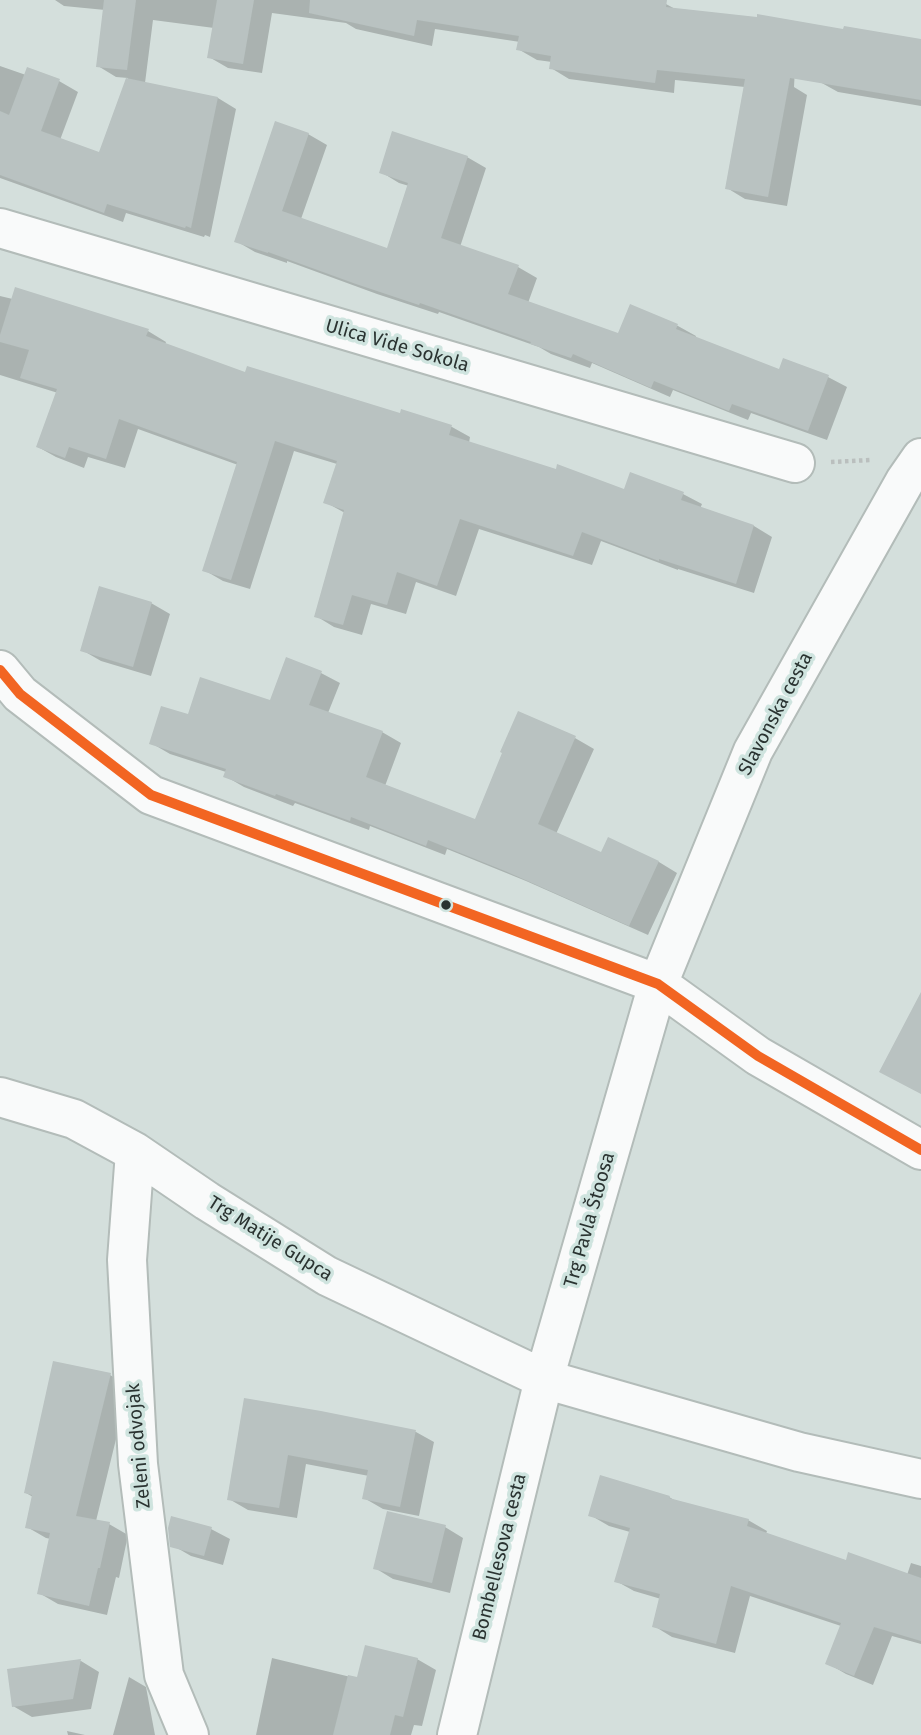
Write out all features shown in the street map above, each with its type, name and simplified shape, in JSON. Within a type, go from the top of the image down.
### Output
[{"type":"street","name":"Ulica Vide Sokola","points":[[0,228],[795,463]]},
{"type":"street","name":"Slavonska cesta","points":[[659,984],[753,751],[905,481],[921,458]]},
{"type":"street","points":[[0,670],[20,694],[151,794],[659,984],[758,1056],[921,1150]]},
{"type":"street","name":"Trg Pavla Štoosa","points":[[544,1379],[659,984]]},
{"type":"street","name":"Trg Matije Gupca","points":[[0,1097],[74,1119],[135,1152],[207,1201],[327,1276],[544,1379]]},
{"type":"street","name":"Zeleni odvojak","points":[[135,1152],[127,1260],[138,1464],[164,1675],[189,1735]]},
{"type":"street","points":[[544,1379],[799,1452],[921,1479]]},
{"type":"street","name":"Bombellesova cesta","points":[[457,1735],[544,1379]]},
{"type":"path","points":[[795,463],[873,460]]},
{"type":"building","points":[[104,0],[136,0],[127,70],[96,67]]},
{"type":"building","points":[[217,0],[254,0],[243,64],[207,58]]},
{"type":"building","points":[[310,0],[667,0],[666,7],[757,17],[757,14],[843,29],[844,26],[921,39],[921,100],[790,78],[768,197],[725,189],[745,79],[657,70],[655,83],[549,69],[551,56],[516,50],[519,36],[417,20],[414,36],[309,13]]},
{"type":"building","points":[[27,67],[60,79],[41,131],[99,152],[126,78],[218,97],[191,228],[107,204],[104,213],[0,175],[0,111],[9,115]]},
{"type":"building","points":[[275,121],[309,133],[282,211],[387,248],[408,183],[379,173],[392,131],[468,156],[441,238],[519,265],[508,294],[618,333],[630,304],[678,324],[676,329],[779,369],[783,358],[829,375],[808,431],[732,404],[729,411],[654,381],[651,388],[573,354],[571,358],[420,303],[419,305],[234,242]]},
{"type":"building","points":[[15,287],[149,329],[146,336],[245,372],[247,366],[400,413],[401,409],[452,425],[449,435],[556,469],[557,464],[624,489],[630,472],[684,492],[681,500],[754,525],[736,584],[659,561],[582,532],[573,556],[460,519],[437,586],[397,572],[387,605],[352,595],[343,625],[314,617],[344,510],[323,503],[337,461],[275,441],[231,580],[202,571],[237,462],[119,419],[106,459],[69,447],[65,458],[36,447],[57,389],[20,378],[29,350],[0,342]]},
{"type":"building","points":[[99,586],[152,602],[133,667],[80,651]]},
{"type":"building","points":[[286,657],[322,671],[309,705],[383,731],[366,777],[475,819],[518,711],[576,736],[538,824],[601,852],[608,837],[659,861],[629,926],[428,840],[426,846],[351,817],[350,821],[276,794],[275,796],[223,777],[226,769],[149,744],[161,706],[188,714],[200,677],[270,700]]},
{"type":"building","points":[[921,992],[921,1094],[879,1072]]},
{"type":"building","points":[[53,1361],[111,1373],[76,1516],[110,1522],[89,1606],[37,1594],[50,1533],[25,1528],[32,1495],[24,1493]]},
{"type":"building","points":[[244,1398],[416,1430],[400,1507],[362,1499],[368,1470],[288,1455],[279,1508],[227,1500]]},
{"type":"building","points":[[600,1475],[670,1496],[669,1498],[749,1519],[747,1526],[846,1560],[848,1552],[921,1578],[921,1641],[874,1627],[854,1676],[825,1664],[841,1623],[731,1586],[716,1644],[652,1627],[660,1594],[614,1582],[630,1528],[588,1516]]},
{"type":"building","points":[[387,1511],[446,1525],[432,1583],[373,1569]]},
{"type":"building","points":[[171,1516],[212,1527],[204,1556],[170,1547],[168,1528]]},
{"type":"building","points":[[365,1645],[418,1658],[403,1717],[395,1715],[390,1735],[333,1735],[348,1675],[357,1677]]},
{"type":"building","points":[[81,1659],[73,1699],[12,1707],[7,1669]]},
{"type":"transit line","points":[[0,670],[20,694],[151,795],[658,984],[758,1056],[921,1150]]}]
